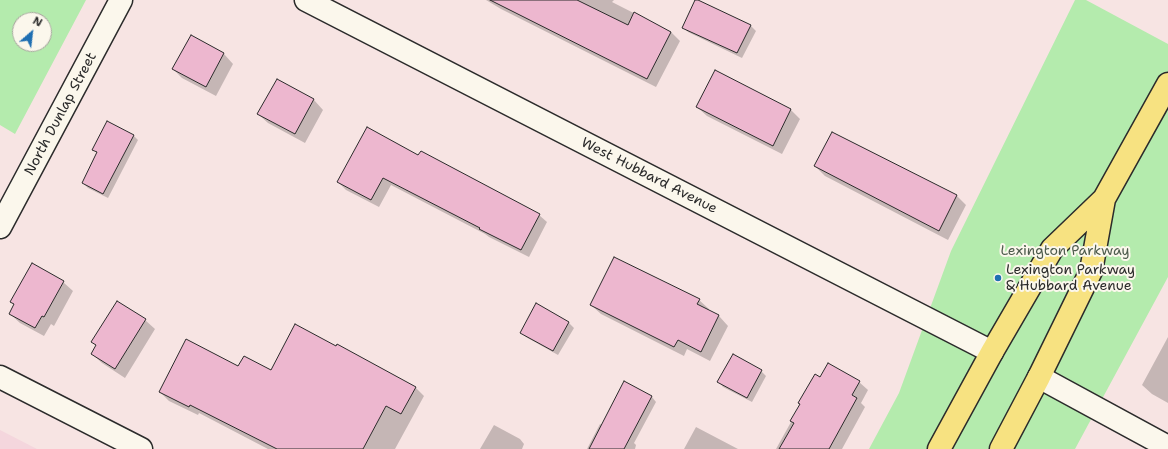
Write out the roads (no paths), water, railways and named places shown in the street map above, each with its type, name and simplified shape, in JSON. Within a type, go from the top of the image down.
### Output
[{"type":"main road","points":[[940,449],[992,352],[1052,249],[1104,199],[1164,90]]},
{"type":"main road","points":[[1001,449],[1039,377],[1091,271],[1104,199]]},
{"type":"street","name":"North Dunlap Street","points":[[0,227],[121,0]]},
{"type":"street","name":"West Hubbard Avenue","points":[[306,0],[992,352]]},
{"type":"street","points":[[0,377],[141,449]]},
{"type":"street","points":[[1039,377],[1168,446]]},
{"type":"place","name":"Lexington Parkway & Hubbard Avenue","points":[[998,278]]},
{"type":"park label","name":"Lexington Parkway","points":[[1065,251]]}]
